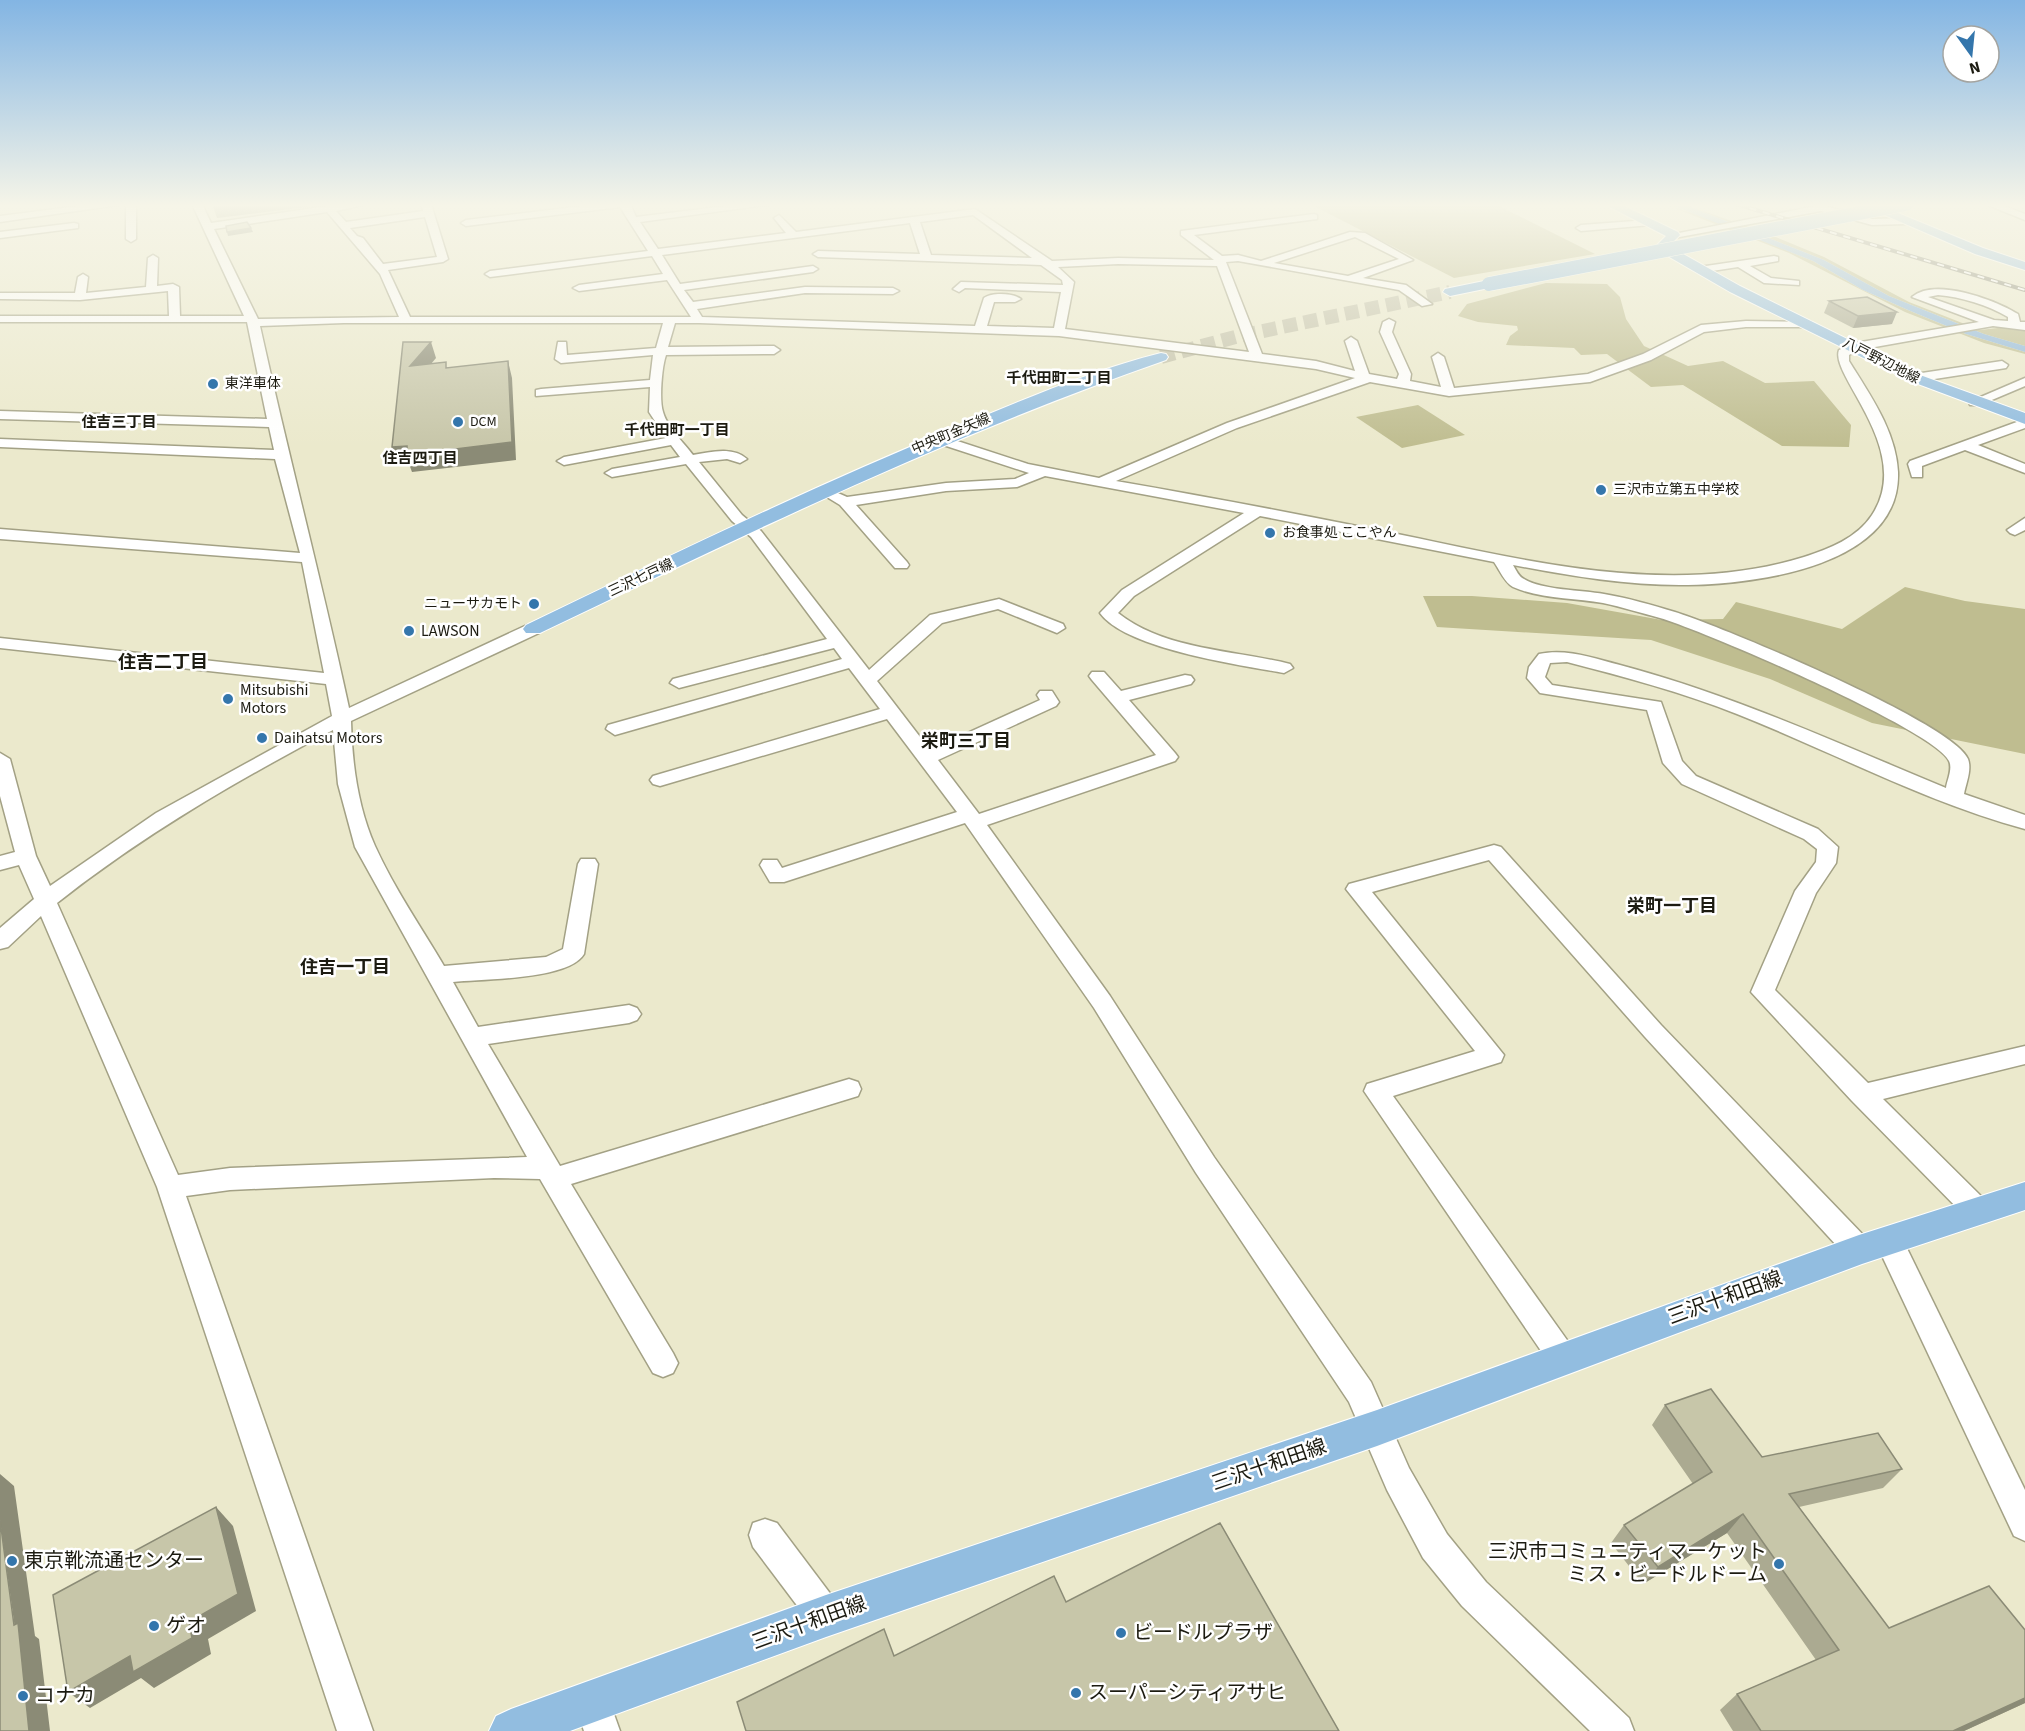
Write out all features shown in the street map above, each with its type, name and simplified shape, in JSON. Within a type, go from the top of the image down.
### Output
[{"type":"main road","points":[[1450,292],[1485,285]]},
{"type":"main road","name":"八戸野辺地線","points":[[1729,285],[1915,378],[2025,421]]},
{"type":"main road","name":"中央町金矢線","points":[[748,526],[939,438],[1034,400],[1161,357]]},
{"type":"main road","name":"三沢七戸線","points":[[532,629],[748,526]]},
{"type":"main road","name":"三沢十和田線","points":[[511,1731],[597,1717],[826,1616],[1377,1428],[1562,1357],[1874,1245],[2025,1196]]},
{"type":"street","points":[[80,297],[82,285]]},
{"type":"street","points":[[151,285],[151,289]]},
{"type":"street","points":[[235,285],[253,321],[282,455],[309,558],[336,680],[342,718],[342,756],[354,819],[365,847],[550,1174],[663,1363]]},
{"type":"street","points":[[388,285],[406,320]]},
{"type":"street","points":[[546,285],[579,291],[670,320],[699,320],[893,291]]},
{"type":"street","points":[[579,291],[592,285]]},
{"type":"street","points":[[0,319],[406,320],[618,285]]},
{"type":"street","points":[[696,285],[679,287],[699,320]]},
{"type":"street","points":[[799,306],[807,285]]},
{"type":"street","points":[[959,290],[961,285],[1068,289]]},
{"type":"street","points":[[1059,332],[1069,285]]},
{"type":"street","points":[[1230,285],[1257,357]]},
{"type":"street","points":[[1387,285],[1402,287],[1425,304]]},
{"type":"street","points":[[2,297],[80,297],[173,287],[175,320]]},
{"type":"street","points":[[1993,323],[1918,297],[1928,292],[1946,293],[2006,311],[2014,316],[2019,324]]},
{"type":"street","points":[[980,328],[990,298],[1021,299]]},
{"type":"street","points":[[692,306],[799,306],[980,328],[1059,332],[1316,365],[1366,377],[1449,392],[1590,378],[1647,357],[1701,329],[1746,324],[1807,324]]},
{"type":"street","points":[[670,320],[657,363],[656,412],[675,440],[737,518],[748,526],[927,758],[1102,1002],[1205,1165],[1360,1392],[1398,1479],[1435,1546],[1474,1594],[1616,1731]]},
{"type":"street","points":[[1389,322],[1386,332],[1405,375],[1404,381],[1399,383]]},
{"type":"street","points":[[939,438],[987,458],[1041,473],[1099,484],[1258,511],[1590,574],[1691,580],[1782,568],[1818,559],[1848,545],[1871,529],[1881,515],[1889,491],[1892,465],[1888,444],[1843,361],[1843,353],[1855,347],[1993,323],[2019,324]]},
{"type":"street","points":[[1781,336],[1791,325]]},
{"type":"street","points":[[1351,341],[1366,377]]},
{"type":"street","points":[[562,345],[561,359],[661,351],[774,350]]},
{"type":"street","points":[[1438,357],[1449,392]]},
{"type":"street","points":[[1915,378],[2002,365]]},
{"type":"street","points":[[1099,484],[1294,401],[1366,377]]},
{"type":"street","points":[[1975,402],[2025,382]]},
{"type":"street","points":[[541,393],[657,383]]},
{"type":"street","points":[[0,415],[275,423]]},
{"type":"street","points":[[1917,474],[1915,464],[2025,421]]},
{"type":"street","points":[[564,461],[675,440]]},
{"type":"street","points":[[0,443],[282,455]]},
{"type":"street","points":[[1965,445],[2025,470]]},
{"type":"street","points":[[612,473],[728,455],[740,459]]},
{"type":"street","points":[[845,502],[946,487],[1017,483],[1041,473]]},
{"type":"street","points":[[824,490],[845,502],[901,565]]},
{"type":"street","points":[[1258,511],[1128,593],[1108,613],[1116,622],[1179,645],[1284,668]]},
{"type":"street","points":[[0,534],[309,558]]},
{"type":"street","points":[[1500,558],[1516,582],[1532,588],[1606,599],[1670,616],[1777,657],[1898,717],[1940,742],[1958,758],[1960,768],[1953,798]]},
{"type":"street","points":[[867,681],[936,619],[999,604],[1057,628]]},
{"type":"street","points":[[0,941],[46,901],[135,834],[182,803],[342,718],[532,629]]},
{"type":"street","points":[[679,683],[836,642]]},
{"type":"street","points":[[0,643],[336,680]]},
{"type":"street","points":[[1977,1210],[1763,992],[1806,891],[1826,862],[1828,847],[1811,834],[1689,780],[1673,763],[1655,706],[1545,689],[1536,678],[1538,667],[1545,658],[1567,657],[1679,686],[1744,710],[1953,798],[2025,822]]},
{"type":"street","points":[[615,729],[852,662]]},
{"type":"street","points":[[770,865],[777,877],[1168,758],[1098,676]]},
{"type":"street","points":[[1117,698],[1185,680]]},
{"type":"street","points":[[927,758],[1050,702],[1046,695]]},
{"type":"street","points":[[660,780],[891,712]]},
{"type":"street","points":[[2,770],[26,856],[170,1186],[355,1731]]},
{"type":"street","points":[[1562,1357],[1376,1091],[1492,1055],[1357,889],[1494,852],[1653,1030],[1874,1245],[2025,1525]]},
{"type":"street","points":[[0,863],[26,856]]},
{"type":"street","points":[[437,975],[549,965],[573,954],[588,864]]},
{"type":"street","points":[[472,1037],[629,1014]]},
{"type":"street","points":[[1861,1094],[2025,1055]]},
{"type":"street","points":[[170,1186],[230,1179],[494,1167],[550,1174],[849,1089]]},
{"type":"street","points":[[765,1535],[826,1616]]},
{"type":"shaded area","points":[[1539,285],[1608,285],[1620,297],[1626,319],[1644,346],[1688,366],[1723,361],[1765,383],[1814,381],[1851,425],[1849,447],[1782,446],[1683,385],[1651,387],[1607,354],[1581,355],[1574,348],[1506,345],[1510,336],[1518,330],[1517,326],[1478,322],[1458,316],[1467,304]]},
{"type":"shaded area","points":[[1851,285],[1966,334],[2025,352],[2025,354],[1984,343],[1905,312]]},
{"type":"shaded area","points":[[1869,285],[1876,285],[1909,302],[1980,330],[2006,327],[2025,330],[2025,346],[1984,334],[1889,296]]},
{"type":"shaded area","points":[[1418,405],[1465,435],[1402,448],[1356,417]]},
{"type":"shaded area","points":[[1905,587],[1965,601],[2025,609],[2025,754],[1872,723],[1770,679],[1651,640],[1437,627],[1423,596],[1472,596],[1567,603],[1662,620],[1723,619],[1736,602],[1842,629]]},
{"type":"water","points":[[1854,285],[1869,285],[1889,296],[1984,334],[2025,346],[2025,352],[1966,334]]},
{"type":"building","points":[[1867,297],[1897,312],[1858,316],[1829,301]]},
{"type":"building","name":"DCM","points":[[403,342],[431,342],[410,366],[446,362],[446,368],[508,361],[512,442],[407,455],[407,446],[392,447]]},
{"type":"building","name":"三沢市コミュニティマーケット ミス・ビードルドーム","points":[[1711,1389],[1762,1457],[1878,1433],[1902,1469],[1789,1494],[1889,1628],[1989,1586],[2025,1630],[2025,1698],[1953,1731],[1761,1731],[1737,1694],[1839,1650],[1743,1514],[1658,1567],[1624,1525],[1712,1472],[1665,1405]]},
{"type":"building","name":"ゲオ","points":[[216,1507],[238,1594],[189,1622],[192,1638],[133,1672],[130,1656],[68,1692],[53,1595]]},
{"type":"building","points":[[0,1520],[14,1625],[18,1623],[29,1731],[0,1731]]},
{"type":"building","name":"ビードルプラザ","points":[[1220,1523],[1339,1731],[746,1731],[737,1702],[884,1629],[894,1656],[1054,1576],[1066,1602]]},
{"type":"tunnel","points":[[1161,357],[1239,336],[1450,292]]},
{"type":"railway","points":[[2007,285],[2025,290]]},
{"type":"place","name":"東洋車体","points":[[213,384]]},
{"type":"place","name":"DCM","points":[[458,422]]},
{"type":"place","name":"三沢市立第五中学校","points":[[1601,490]]},
{"type":"place","name":"お食事処 ここやん","points":[[1270,533]]},
{"type":"place","name":"ニューサカモト","points":[[534,604]]},
{"type":"place","name":"LAWSON","points":[[409,631]]},
{"type":"place","name":"Mitsubishi Motors","points":[[228,699]]},
{"type":"place","name":"Daihatsu Motors","points":[[262,738]]},
{"type":"place","name":"東京靴流通センター","points":[[12,1561]]},
{"type":"place","name":"三沢市コミュニティマーケット ミス・ビードルドーム","points":[[1779,1564]]},
{"type":"place","name":"ゲオ","points":[[154,1626]]},
{"type":"place","name":"ビードルプラザ","points":[[1121,1633]]},
{"type":"place","name":"スーパーシティアサヒ","points":[[1076,1693]]},
{"type":"place","name":"コナカ","points":[[23,1696]]},
{"type":"district","name":"千代田町二丁目","points":[[1059,378]]},
{"type":"district","name":"住吉三丁目","points":[[119,422]]},
{"type":"district","name":"千代田町一丁目","points":[[677,430]]},
{"type":"district","name":"住吉四丁目","points":[[420,458]]},
{"type":"district","name":"住吉二丁目","points":[[163,662]]},
{"type":"district","name":"栄町三丁目","points":[[966,741]]},
{"type":"district","name":"栄町一丁目","points":[[1672,906]]},
{"type":"district","name":"住吉一丁目","points":[[345,967]]}]
